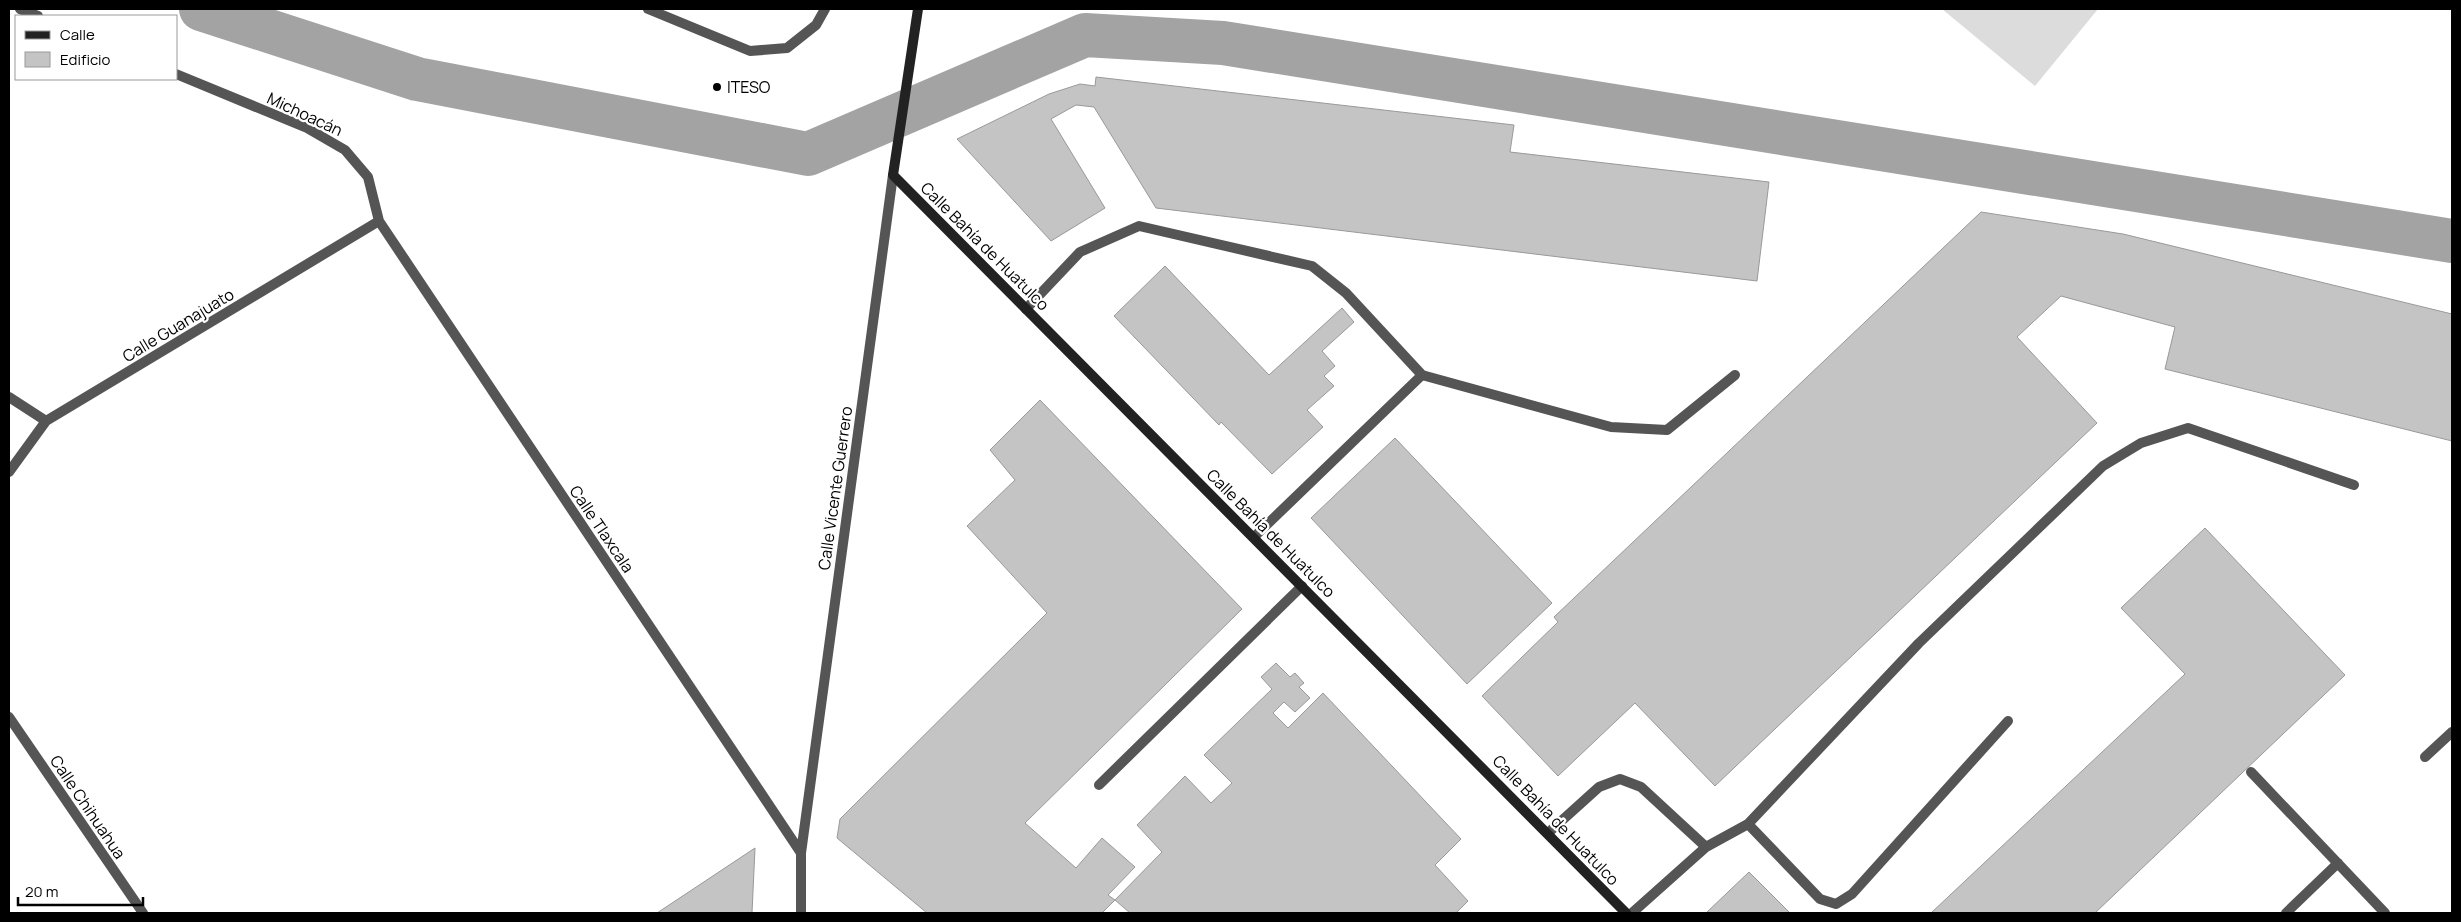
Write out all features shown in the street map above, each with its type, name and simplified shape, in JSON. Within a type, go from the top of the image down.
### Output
[{"type":"street","points":[[20,9],[35,15]]},
{"type":"street","points":[[648,9],[750,51],[787,48],[816,25],[825,9]]},
{"type":"street","name":"Calle Vicente Guerrero","points":[[801,913],[801,853],[893,175],[894,156],[918,9]]},
{"type":"street","name":"Michoacán","points":[[178,75],[307,128],[345,150],[368,177],[379,221]]},
{"type":"street","name":"Calle Bahía de Huatulco","points":[[893,175],[1626,913]]},
{"type":"street","name":"Calle Guanajuato","points":[[9,472],[46,421],[379,221]]},
{"type":"street","name":"Calle Tlaxcala","points":[[379,221],[801,853]]},
{"type":"street","points":[[1026,309],[1080,252],[1139,226],[1312,266],[1346,293],[1422,374],[1611,427],[1668,430],[1735,375]]},
{"type":"street","points":[[1254,537],[1422,374]]},
{"type":"street","points":[[9,396],[46,421]]},
{"type":"street","points":[[1632,913],[1706,847],[1748,824],[1918,643],[2103,466],[2141,443],[2188,428],[2354,485]]},
{"type":"street","points":[[1100,786],[1302,586]]},
{"type":"street","name":"Calle Chihuahua","points":[[9,717],[143,913]]},
{"type":"street","points":[[1748,824],[1820,899],[1836,904],[1852,894],[2008,720]]},
{"type":"street","points":[[2425,757],[2452,732]]},
{"type":"street","points":[[2251,772],[2385,913]]},
{"type":"street","points":[[1548,833],[1599,787],[1620,779],[1641,788],[1706,847]]},
{"type":"street","points":[[2286,913],[2338,863]]},
{"type":"shaded area","points":[[1942,9],[2098,9],[2035,86]]},
{"type":"building","points":[[1096,77],[1514,125],[1510,152],[1769,182],[1757,281],[1156,208],[1094,107],[1076,105],[1051,119],[1105,208],[1051,241],[957,139],[1049,94],[1080,84],[1095,86]]},
{"type":"building","points":[[1981,212],[2123,234],[2452,314],[2452,441],[2165,369],[2175,327],[2061,296],[2017,337],[2097,423],[1715,786],[1635,703],[1558,776],[1482,696],[1558,622],[1554,617]]},
{"type":"building","points":[[1165,266],[1269,375],[1342,308],[1354,322],[1322,351],[1335,366],[1324,376],[1334,386],[1307,410],[1323,427],[1272,474],[1221,422],[1219,425],[1114,316]]},
{"type":"building","points":[[1040,400],[1242,609],[1025,823],[1076,868],[1102,838],[1135,867],[1108,895],[1115,900],[1102,913],[927,913],[837,838],[840,819],[1047,613],[967,526],[1015,480],[990,450]]},
{"type":"building","points":[[1395,438],[1552,603],[1467,684],[1311,518]]},
{"type":"building","points":[[2205,528],[2345,675],[2095,913],[1931,913],[2185,674],[2121,608]]},
{"type":"building","points":[[1276,663],[1290,677],[1295,673],[1304,683],[1299,687],[1310,698],[1295,712],[1284,702],[1273,713],[1288,728],[1323,693],[1461,839],[1435,865],[1468,901],[1456,913],[1130,913],[1115,900],[1162,852],[1137,825],[1185,776],[1211,803],[1232,783],[1204,755],[1272,689],[1261,677]]},
{"type":"building","points":[[755,848],[752,913],[657,913]]},
{"type":"building","points":[[1749,872],[1790,913],[1706,913]]},
{"type":"waterway","points":[[201,9],[417,79],[808,154],[1085,35],[1223,43],[2452,241]]},
{"type":"place","name":"ITESO","points":[[717,87]]}]
